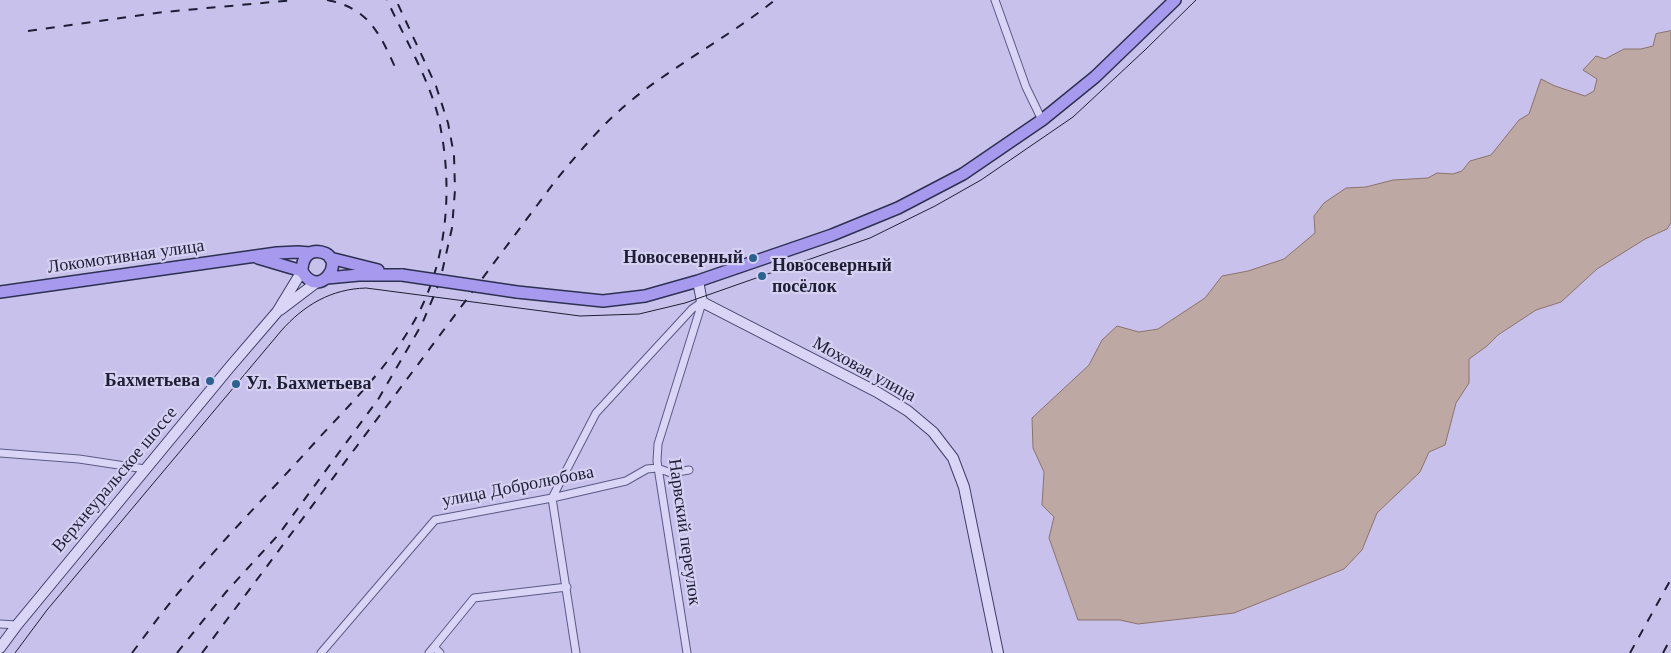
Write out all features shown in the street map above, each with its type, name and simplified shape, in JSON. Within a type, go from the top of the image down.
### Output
[{"type":"main road","points":[[402,275],[359,275],[310,280],[302,270],[302,264],[304,257],[317,251],[324,253],[330,258],[402,275],[517,292],[603,301],[645,296],[698,281],[832,235],[898,208],[963,174],[1042,120],[1095,77],[1176,0]]},
{"type":"main road","name":"Локомотивная улица","points":[[0,292],[231,259],[284,253],[310,253]]},
{"type":"main road","points":[[257,257],[302,270]]},
{"type":"main road","points":[[277,312],[331,272],[330,258]]},
{"type":"main road","points":[[277,312],[302,270]]},
{"type":"main road","points":[[698,281],[702,302]]},
{"type":"main road","name":"Моховая улица","points":[[702,302],[878,392],[908,411],[933,432],[953,458],[964,487],[998,653]]},
{"type":"main road","name":"Верхнеуральское шоссе","points":[[0,648],[145,469],[277,312]]},
{"type":"street","points":[[996,0],[1026,87],[1042,120]]},
{"type":"street","points":[[576,653],[552,498],[596,413],[692,309],[702,302]]},
{"type":"street","name":"Нарвский переулок","points":[[687,653],[657,468],[658,444],[702,302]]},
{"type":"street","points":[[0,453],[80,459],[145,469]]},
{"type":"street","points":[[657,468],[671,473],[689,470]]},
{"type":"street","name":"улица Добролюбова","points":[[321,653],[434,520],[552,498],[626,481],[635,477],[640,472],[657,468]]},
{"type":"street","points":[[440,653],[432,650],[474,598],[566,587]]},
{"type":"street","points":[[0,624],[17,625]]},
{"type":"shaded area","points":[[1671,31],[1671,223],[1667,229],[1645,239],[1597,269],[1561,302],[1536,310],[1498,335],[1469,359],[1469,383],[1456,403],[1445,445],[1429,452],[1420,472],[1377,513],[1362,550],[1344,569],[1234,613],[1138,624],[1120,620],[1078,620],[1049,538],[1054,517],[1042,505],[1044,472],[1033,448],[1032,418],[1089,365],[1102,340],[1117,326],[1139,332],[1158,329],[1205,298],[1222,276],[1248,271],[1284,259],[1315,233],[1314,216],[1324,203],[1346,188],[1366,187],[1393,180],[1428,178],[1437,173],[1453,174],[1462,171],[1470,161],[1491,155],[1519,120],[1529,114],[1541,79],[1585,96],[1594,91],[1597,79],[1583,70],[1596,56],[1605,59],[1624,49],[1641,49],[1653,46],[1656,34]]},
{"type":"tram line","points":[[15,653],[47,610],[281,331],[299,313],[319,300],[341,291],[366,288],[580,316],[639,314],[685,303],[870,238],[935,206],[981,180],[1073,117],[1196,0]]},
{"type":"railway","points":[[28,31],[164,12],[295,0]]},
{"type":"railway","points":[[327,0],[353,9],[362,15],[377,33],[395,67]]},
{"type":"railway","points":[[132,653],[203,564],[376,376],[402,341],[423,304],[438,261],[443,239],[446,193],[444,147],[431,94],[387,0]]},
{"type":"railway","points":[[177,653],[226,592],[279,534],[379,398],[422,324],[440,281],[452,228],[455,190],[454,155],[448,123],[436,86],[396,0]]},
{"type":"railway","points":[[202,653],[556,180],[583,148],[612,117],[633,99],[775,0]]},
{"type":"railway","points":[[1630,653],[1671,579]]},
{"type":"railway","points":[[1663,653],[1671,638]]},
{"type":"place","name":"Новосеверный","points":[[753,258]]},
{"type":"place","name":"Новосеверный посёлок","points":[[762,276]]},
{"type":"place","name":"Бахметьева","points":[[210,381]]},
{"type":"place","name":"Ул. Бахметьева","points":[[236,384]]}]
